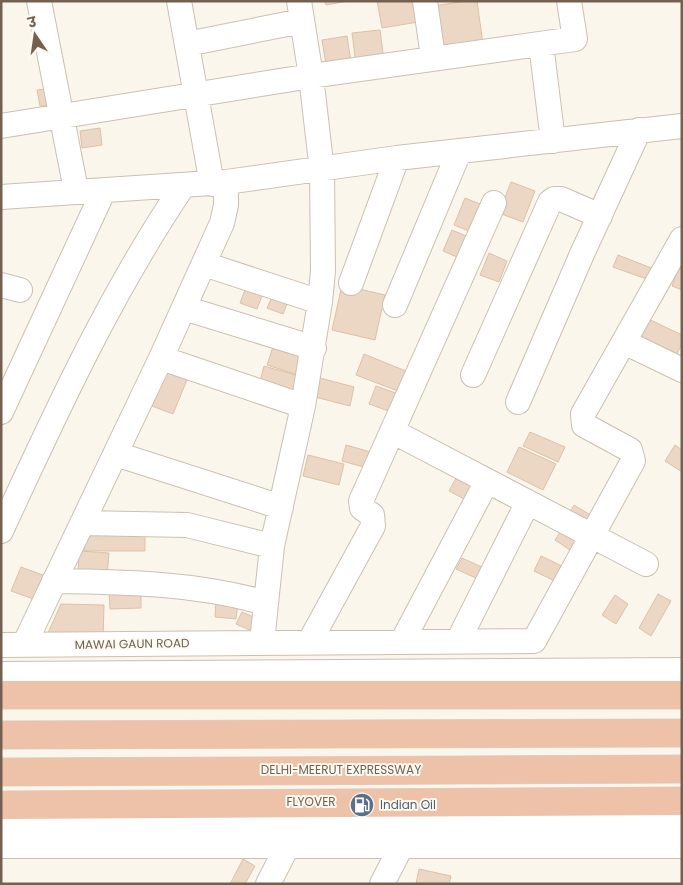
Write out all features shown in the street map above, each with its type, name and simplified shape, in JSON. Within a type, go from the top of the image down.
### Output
[{"type":"highway","points":[[1,695],[682,695]]},
{"type":"highway","points":[[1,735],[682,733]]},
{"type":"highway","name":"DELHI-MEERUT EXPRESSWAY","points":[[1,772],[682,769]]},
{"type":"highway","name":"FLYOVER","points":[[1,805],[682,801]]},
{"type":"street","points":[[38,1],[75,185]]},
{"type":"street","points":[[13,645],[54,581],[116,454],[222,223],[226,205],[197,94],[179,1]]},
{"type":"street","points":[[425,1],[433,58]]},
{"type":"street","points":[[1,126],[311,76],[575,39],[570,1]]},
{"type":"street","points":[[187,44],[300,11],[311,76],[321,162],[323,271],[314,348],[272,546],[262,642]]},
{"type":"street","points":[[541,44],[553,141]]},
{"type":"street","points":[[1,197],[103,192],[219,183],[321,162],[397,158],[459,152],[682,126]]},
{"type":"street","points":[[518,402],[640,130]]},
{"type":"street","points":[[395,305],[459,152]]},
{"type":"street","points":[[351,283],[397,158]]},
{"type":"street","points":[[1,531],[79,366],[118,289],[147,240],[183,186]]},
{"type":"street","points":[[1,412],[103,192]]},
{"type":"street","points":[[473,375],[550,202],[554,199],[561,200],[600,216]]},
{"type":"street","points":[[310,642],[373,526],[372,515],[362,508],[361,501],[494,203]]},
{"type":"street","points":[[590,535],[633,461],[630,450],[589,428],[582,421],[583,414],[682,239]]},
{"type":"street","points":[[204,264],[320,302]]},
{"type":"street","points":[[184,308],[314,348]]},
{"type":"street","points":[[624,342],[682,370]]},
{"type":"street","points":[[161,358],[303,406]]},
{"type":"street","points":[[392,430],[646,564]]},
{"type":"street","points":[[116,454],[281,507]]},
{"type":"street","points":[[403,640],[487,481]]},
{"type":"street","points":[[458,640],[528,502]]},
{"type":"street","points":[[82,523],[187,525],[272,546]]},
{"type":"street","name":"MAWAI GAUN ROAD","points":[[13,645],[403,640],[534,641],[590,535]]},
{"type":"street","points":[[54,581],[138,583],[192,587],[228,592],[266,603]]},
{"type":"street","points":[[1,674],[682,670]]},
{"type":"street","points":[[1,826],[682,826]]},
{"type":"street","points":[[268,884],[288,845]]},
{"type":"street","points":[[382,884],[402,845]]},
{"type":"street","points":[[1,846],[682,846]]},
{"type":"building","points":[[325,1],[348,1],[326,5]]},
{"type":"building","points":[[377,1],[421,1],[424,21],[382,28]]},
{"type":"building","points":[[477,1],[483,44],[440,51],[433,6]]},
{"type":"building","points":[[380,30],[384,60],[356,64],[352,33]]},
{"type":"building","points":[[347,36],[351,62],[326,65],[322,40]]},
{"type":"building","points":[[52,88],[54,104],[40,106],[37,90]]},
{"type":"building","points":[[100,128],[102,145],[82,148],[80,131]]},
{"type":"building","points":[[511,182],[535,191],[523,222],[499,213]]},
{"type":"building","points":[[465,198],[487,207],[476,234],[454,225]]},
{"type":"building","points":[[452,230],[473,239],[464,260],[443,251]]},
{"type":"building","points":[[489,253],[507,261],[499,282],[480,275]]},
{"type":"building","points":[[618,255],[659,271],[655,282],[613,267]]},
{"type":"building","points":[[682,262],[682,290],[672,286]]},
{"type":"building","points":[[248,282],[265,288],[257,309],[240,303]]},
{"type":"building","points":[[342,285],[385,295],[375,340],[332,330]]},
{"type":"building","points":[[276,288],[291,294],[283,314],[267,308]]},
{"type":"building","points":[[644,317],[682,335],[682,344],[673,361],[632,341]]},
{"type":"building","points":[[275,341],[311,352],[304,377],[267,365]]},
{"type":"building","points":[[364,354],[411,373],[403,393],[356,375]]},
{"type":"building","points":[[165,365],[189,375],[173,414],[149,405]]},
{"type":"building","points":[[264,366],[299,376],[293,399],[258,389]]},
{"type":"building","points":[[320,378],[354,387],[350,406],[315,397]]},
{"type":"building","points":[[376,386],[404,396],[397,414],[369,404]]},
{"type":"building","points":[[530,432],[565,447],[558,462],[523,446]]},
{"type":"building","points":[[346,445],[378,454],[374,470],[342,461]]},
{"type":"building","points":[[675,445],[682,450],[682,472],[665,461]]},
{"type":"building","points":[[519,447],[556,464],[543,490],[507,472]]},
{"type":"building","points":[[308,455],[344,464],[339,485],[303,476]]},
{"type":"building","points":[[460,471],[483,482],[472,503],[449,491]]},
{"type":"building","points":[[574,505],[597,519],[589,532],[566,519]]},
{"type":"building","points":[[564,526],[583,538],[573,552],[555,540]]},
{"type":"building","points":[[92,527],[145,528],[145,551],[84,551],[84,542]]},
{"type":"building","points":[[79,551],[109,553],[107,576],[78,575]]},
{"type":"building","points":[[541,556],[566,568],[559,583],[534,571]]},
{"type":"building","points":[[462,558],[484,568],[478,579],[456,569]]},
{"type":"building","points":[[21,567],[48,577],[39,601],[11,591]]},
{"type":"building","points":[[141,589],[141,608],[110,609],[109,590]]},
{"type":"building","points":[[658,594],[671,601],[651,636],[639,628]]},
{"type":"building","points":[[615,595],[628,604],[616,624],[602,615]]},
{"type":"building","points":[[216,600],[238,603],[236,619],[215,617]]},
{"type":"building","points":[[61,604],[104,605],[103,640],[43,644]]},
{"type":"building","points":[[242,612],[260,620],[254,632],[236,624]]},
{"type":"building","points":[[243,859],[255,866],[245,884],[230,884]]},
{"type":"building","points":[[419,869],[451,876],[449,884],[416,884]]},
{"type":"place","name":"Indian Oil","points":[[362,805]]}]
